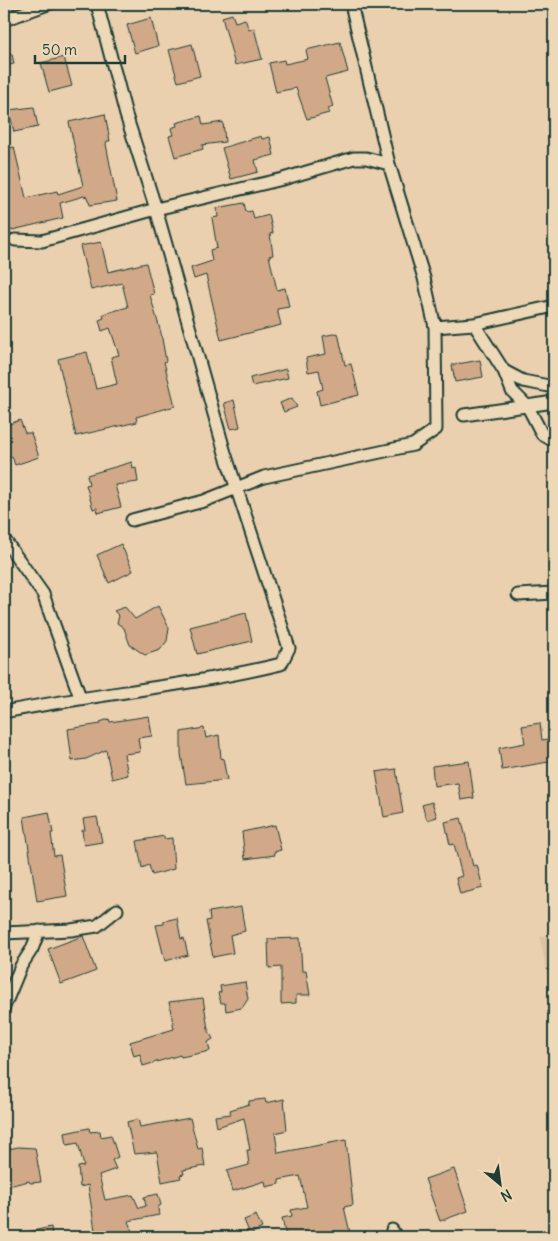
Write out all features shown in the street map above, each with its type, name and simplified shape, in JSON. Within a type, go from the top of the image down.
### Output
[{"type":"street","points":[[4,4],[7,19],[48,4]]},
{"type":"street","points":[[4,712],[80,697],[252,671],[280,664],[289,648],[236,490],[156,208],[126,115],[97,4]]},
{"type":"street","points":[[132,520],[204,501],[236,490],[264,476],[413,445],[436,429],[435,327],[424,278],[389,164],[351,4]]},
{"type":"street","points":[[14,240],[42,241],[156,208],[283,180],[354,158],[366,158],[389,164]]},
{"type":"street","points":[[435,327],[474,324],[554,307]]},
{"type":"street","points":[[474,324],[504,371],[512,391],[528,407],[542,434],[554,441]]},
{"type":"street","points":[[504,371],[523,381],[554,387]]},
{"type":"street","points":[[464,415],[554,402]]},
{"type":"street","points":[[4,539],[43,594],[80,697]]},
{"type":"street","points":[[518,595],[554,593]]},
{"type":"street","points":[[4,933],[71,930],[97,926],[117,910]]},
{"type":"street","points":[[4,1007],[21,966],[32,949],[39,931]]},
{"type":"shaded area","points":[[554,934],[554,1009],[540,937]]},
{"type":"building","points":[[232,14],[235,22],[245,19],[249,30],[254,28],[262,59],[235,65],[222,17]]},
{"type":"building","points":[[151,18],[158,46],[135,53],[127,25]]},
{"type":"building","points":[[340,42],[348,72],[325,78],[333,107],[328,109],[329,113],[307,119],[296,88],[276,92],[269,63],[284,60],[285,64],[308,59],[306,50]]},
{"type":"building","points":[[192,44],[200,76],[178,82],[169,50]]},
{"type":"building","points":[[12,54],[14,64],[4,66],[4,55]]},
{"type":"building","points":[[64,57],[72,86],[49,92],[41,63]]},
{"type":"building","points":[[34,107],[38,127],[14,132],[9,110]]},
{"type":"building","points":[[105,114],[110,141],[107,141],[106,144],[117,201],[90,205],[87,197],[84,196],[60,203],[63,218],[4,232],[4,149],[14,147],[26,198],[57,191],[58,194],[83,186],[69,122]]},
{"type":"building","points":[[201,116],[203,125],[223,122],[225,142],[202,145],[203,149],[175,157],[169,136],[173,135],[171,128],[177,126],[176,123]]},
{"type":"building","points":[[261,136],[262,139],[270,137],[274,155],[255,160],[258,172],[231,179],[222,148]]},
{"type":"building","points":[[244,203],[246,212],[252,211],[254,219],[269,215],[273,233],[270,234],[273,255],[269,256],[277,290],[285,288],[289,307],[277,309],[281,325],[221,340],[206,275],[194,279],[191,268],[212,261],[210,250],[217,248],[212,218],[218,217],[217,208]]},
{"type":"building","points":[[101,242],[108,272],[146,263],[154,294],[150,295],[161,333],[166,361],[164,362],[175,406],[136,417],[137,422],[76,436],[58,359],[87,352],[96,389],[117,384],[111,357],[119,355],[110,328],[102,331],[99,320],[104,318],[103,314],[128,307],[122,283],[91,290],[80,246]]},
{"type":"building","points":[[338,333],[345,365],[351,364],[359,395],[320,405],[317,391],[323,389],[319,370],[308,372],[306,358],[326,354],[323,336]]},
{"type":"building","points":[[480,360],[483,377],[455,382],[452,365]]},
{"type":"building","points":[[286,369],[288,378],[252,386],[250,378]]},
{"type":"building","points":[[292,398],[297,407],[284,412],[280,403]]},
{"type":"building","points":[[234,400],[240,427],[231,429],[224,403]]},
{"type":"building","points":[[20,420],[25,433],[31,433],[39,457],[15,465],[12,456],[4,460],[4,426]]},
{"type":"building","points":[[132,462],[133,469],[136,468],[138,482],[115,485],[121,507],[98,513],[97,508],[93,509],[86,485],[89,484],[87,475]]},
{"type":"building","points":[[121,544],[133,571],[109,583],[97,555]]},
{"type":"building","points":[[158,606],[169,628],[167,641],[160,650],[145,655],[130,645],[124,628],[117,623],[119,616],[114,611],[125,607],[135,619]]},
{"type":"building","points":[[246,613],[252,641],[197,654],[190,627]]},
{"type":"building","points":[[149,716],[152,736],[138,738],[140,752],[124,754],[128,775],[112,779],[106,750],[86,759],[72,761],[68,729],[101,724],[100,722],[109,719],[110,722]]},
{"type":"building","points":[[540,723],[542,740],[554,738],[554,761],[502,770],[499,748],[525,743],[522,726]]},
{"type":"building","points":[[204,728],[206,738],[219,735],[221,759],[223,758],[227,780],[186,784],[181,754],[181,732]]},
{"type":"building","points":[[469,761],[474,798],[461,800],[458,783],[434,786],[432,766]]},
{"type":"building","points":[[396,769],[403,813],[384,817],[376,772]]},
{"type":"building","points":[[432,802],[437,817],[427,820],[422,805]]},
{"type":"building","points":[[49,812],[53,833],[51,833],[54,856],[60,855],[67,896],[37,901],[24,817]]},
{"type":"building","points":[[97,817],[102,842],[84,845],[82,830],[85,830],[83,819]]},
{"type":"building","points":[[461,818],[473,866],[477,865],[483,888],[460,894],[456,878],[462,876],[454,844],[450,845],[445,822]]},
{"type":"building","points":[[275,825],[281,850],[274,852],[275,855],[245,859],[242,832]]},
{"type":"building","points":[[164,836],[164,839],[172,838],[174,869],[152,875],[149,865],[142,868],[137,841]]},
{"type":"building","points":[[241,907],[245,931],[230,935],[233,953],[213,957],[206,921],[210,920],[209,912]]},
{"type":"building","points":[[177,918],[181,939],[184,938],[188,955],[165,961],[156,925],[164,924],[164,921]]},
{"type":"building","points":[[83,936],[96,971],[61,984],[48,949]]},
{"type":"building","points":[[300,938],[302,971],[306,971],[310,995],[296,995],[296,1003],[281,1004],[281,967],[269,968],[268,939]]},
{"type":"building","points":[[245,982],[248,999],[242,1008],[226,1011],[225,1003],[221,1003],[218,993],[221,992],[220,986]]},
{"type":"building","points":[[203,998],[208,1029],[213,1039],[208,1042],[210,1051],[181,1057],[180,1055],[143,1066],[140,1054],[134,1056],[130,1042],[174,1029],[169,1002]]},
{"type":"building","points":[[265,1099],[266,1103],[284,1099],[287,1130],[275,1133],[278,1153],[346,1140],[353,1205],[344,1207],[351,1237],[317,1237],[316,1233],[286,1237],[282,1218],[292,1216],[291,1210],[307,1207],[300,1176],[279,1180],[279,1184],[266,1187],[265,1181],[233,1191],[227,1171],[249,1165],[247,1150],[250,1150],[244,1118],[217,1127],[215,1116],[231,1114],[230,1110],[249,1104],[249,1101]]},
{"type":"building","points":[[190,1118],[198,1149],[202,1148],[205,1166],[183,1170],[184,1174],[180,1175],[181,1178],[162,1182],[157,1152],[134,1154],[127,1122],[138,1119],[140,1127]]},
{"type":"building","points":[[89,1128],[90,1132],[100,1131],[101,1137],[111,1135],[118,1157],[112,1160],[116,1169],[99,1175],[105,1200],[133,1195],[139,1208],[146,1206],[144,1197],[158,1194],[161,1205],[158,1207],[159,1215],[128,1221],[134,1237],[96,1237],[88,1185],[80,1187],[78,1167],[84,1166],[78,1143],[67,1145],[65,1133]]},
{"type":"building","points":[[18,1147],[35,1148],[41,1182],[30,1183],[29,1181],[4,1187],[4,1150]]},
{"type":"building","points":[[454,1169],[468,1211],[440,1221],[425,1179]]},
{"type":"building","points":[[256,1215],[262,1228],[250,1234],[244,1220]]},
{"type":"building","points":[[51,1227],[52,1237],[24,1237],[23,1233]]}]
